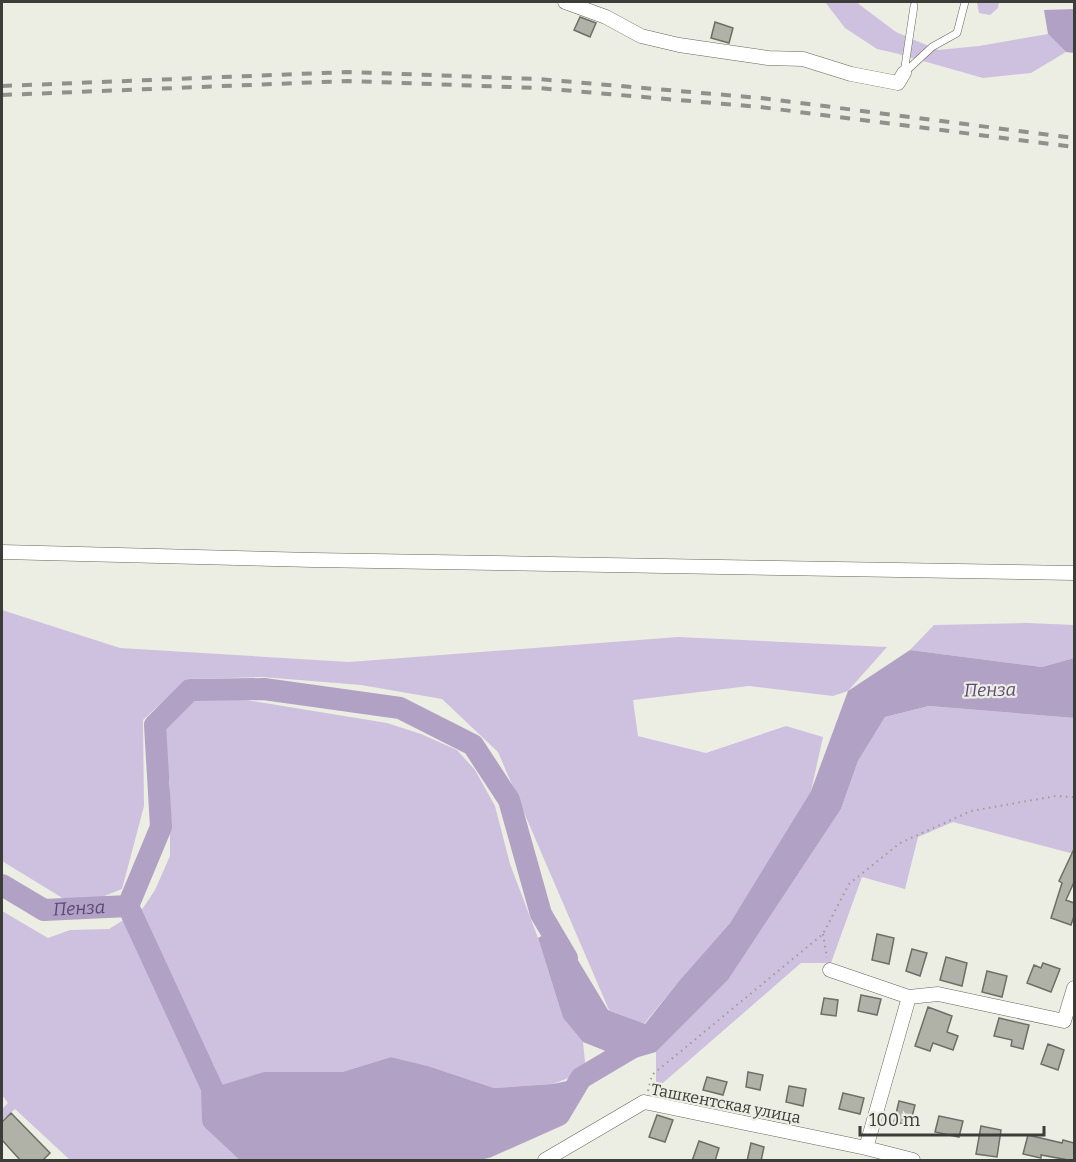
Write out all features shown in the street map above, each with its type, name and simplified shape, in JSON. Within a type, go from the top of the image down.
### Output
[{"type":"street","points":[[565,2],[606,17],[641,36],[679,45],[768,58],[803,59],[851,74],[898,83],[904,73]]},
{"type":"street","points":[[2,552],[314,560],[1074,573]]},
{"type":"street","points":[[830,970],[909,997],[938,994],[1069,1023],[1074,988]]},
{"type":"street","points":[[866,1148],[909,997]]},
{"type":"street","name":"Ташкентская улица","points":[[545,1161],[644,1102],[866,1148],[910,1160]]},
{"type":"lane","points":[[904,73],[932,47],[957,33],[965,2]]},
{"type":"lane","points":[[904,73],[914,6]]},
{"type":"path","points":[[644,1102],[652,1075],[823,934],[849,884],[900,843],[972,811],[1056,796],[1074,797]]},
{"type":"path","points":[[823,934],[830,970]]},
{"type":"shaded area","points":[[825,2],[856,2],[896,32],[938,50],[979,46],[1048,34],[1066,52],[1031,73],[983,78],[877,49],[845,28]]},
{"type":"shaded area","points":[[977,2],[999,2],[998,8],[990,15],[979,13]]},
{"type":"shaded area","points":[[2,610],[120,648],[349,662],[678,637],[887,647],[848,691],[833,696],[749,686],[633,700],[638,736],[706,753],[786,726],[823,737],[811,791],[730,923],[644,1024],[609,1010],[498,752],[442,699],[361,685],[262,677],[187,679],[143,720],[144,806],[122,889],[77,907],[2,861]]},
{"type":"shaded area","points":[[1027,623],[1074,625],[1074,658],[1042,667],[910,650],[934,625]]},
{"type":"shaded area","points":[[204,696],[240,699],[387,723],[421,734],[457,750],[475,770],[495,806],[510,864],[538,938],[563,1018],[583,1042],[586,1071],[553,1084],[494,1088],[428,1066],[391,1057],[342,1072],[264,1072],[213,1120],[256,1160],[70,1160],[15,1109],[2,1120],[2,1109],[8,1103],[2,1095],[2,911],[48,938],[70,930],[109,929],[143,908],[155,890],[170,856],[170,782],[162,761],[163,726],[182,707]]},
{"type":"shaded area","points":[[929,706],[1074,718],[1074,854],[953,822],[918,837],[905,889],[862,877],[831,963],[801,963],[656,1089],[656,1052],[728,980],[841,809],[858,761],[885,717]]},
{"type":"water","points":[[1074,9],[1074,53],[1066,52],[1048,34],[1044,10]]},
{"type":"water","points":[[910,650],[1042,667],[1074,658],[1074,718],[929,706],[885,717],[858,761],[841,809],[728,980],[656,1052],[628,1060],[583,1042],[563,1018],[538,938],[558,927],[608,1010],[645,1024],[730,923],[811,791],[848,691]]},
{"type":"water","points":[[391,1057],[428,1066],[494,1088],[553,1084],[581,1078],[559,1115],[487,1147],[431,1160],[256,1160],[213,1120],[212,1088],[264,1072],[342,1072]]},
{"type":"building","points":[[580,17],[596,23],[590,37],[574,30]]},
{"type":"building","points":[[715,22],[733,28],[729,43],[711,38]]},
{"type":"building","points":[[1074,849],[1074,882],[1066,900],[1074,903],[1071,925],[1051,918],[1062,883],[1059,881]]},
{"type":"building","points":[[877,934],[894,938],[889,964],[872,960]]},
{"type":"building","points":[[912,949],[927,953],[920,976],[906,971]]},
{"type":"building","points":[[946,957],[967,963],[962,986],[940,980]]},
{"type":"building","points":[[1043,963],[1060,969],[1051,992],[1027,983],[1034,965],[1041,968]]},
{"type":"building","points":[[987,971],[1007,976],[1002,997],[982,992]]},
{"type":"building","points":[[861,995],[881,999],[877,1015],[858,1011]]},
{"type":"building","points":[[824,998],[838,1000],[836,1016],[821,1014]]},
{"type":"building","points":[[928,1007],[952,1016],[947,1032],[958,1036],[953,1050],[933,1043],[930,1051],[915,1046]]},
{"type":"building","points":[[999,1018],[1029,1025],[1023,1049],[1011,1046],[1012,1040],[994,1036]]},
{"type":"building","points":[[1048,1044],[1064,1050],[1058,1070],[1041,1064]]},
{"type":"building","points":[[748,1072],[763,1075],[760,1090],[746,1087]]},
{"type":"building","points":[[707,1077],[727,1082],[723,1095],[703,1090]]},
{"type":"building","points":[[789,1086],[806,1089],[803,1106],[786,1102]]},
{"type":"building","points":[[843,1093],[864,1098],[860,1114],[839,1109]]},
{"type":"building","points":[[899,1101],[915,1105],[910,1125],[894,1122]]},
{"type":"building","points":[[11,1113],[50,1153],[42,1161],[21,1161],[2,1140],[2,1122]]},
{"type":"building","points":[[657,1115],[673,1120],[665,1142],[649,1137]]},
{"type":"building","points":[[939,1116],[963,1121],[959,1137],[935,1132]]},
{"type":"building","points":[[981,1126],[1001,1130],[997,1157],[976,1154]]},
{"type":"building","points":[[1028,1135],[1062,1143],[1063,1140],[1074,1143],[1074,1161],[1023,1154]]},
{"type":"building","points":[[699,1141],[719,1148],[715,1161],[692,1161]]},
{"type":"building","points":[[751,1143],[764,1147],[761,1161],[747,1161]]},
{"type":"waterway","points":[[256,1160],[213,1120],[212,1088],[128,906],[161,827],[155,725],[190,690],[264,689],[400,708],[473,745],[509,800],[541,914],[567,958]]},
{"type":"waterway","name":"Пенза","points":[[2,885],[44,910],[128,906]]},
{"type":"waterway","points":[[431,1160],[487,1147],[559,1115],[581,1078],[645,1040]]},
{"type":"railway","points":[[2,86],[348,72],[538,79],[761,98],[1074,138]]},
{"type":"railway","points":[[2,95],[348,81],[538,88],[760,107],[1074,147]]}]
